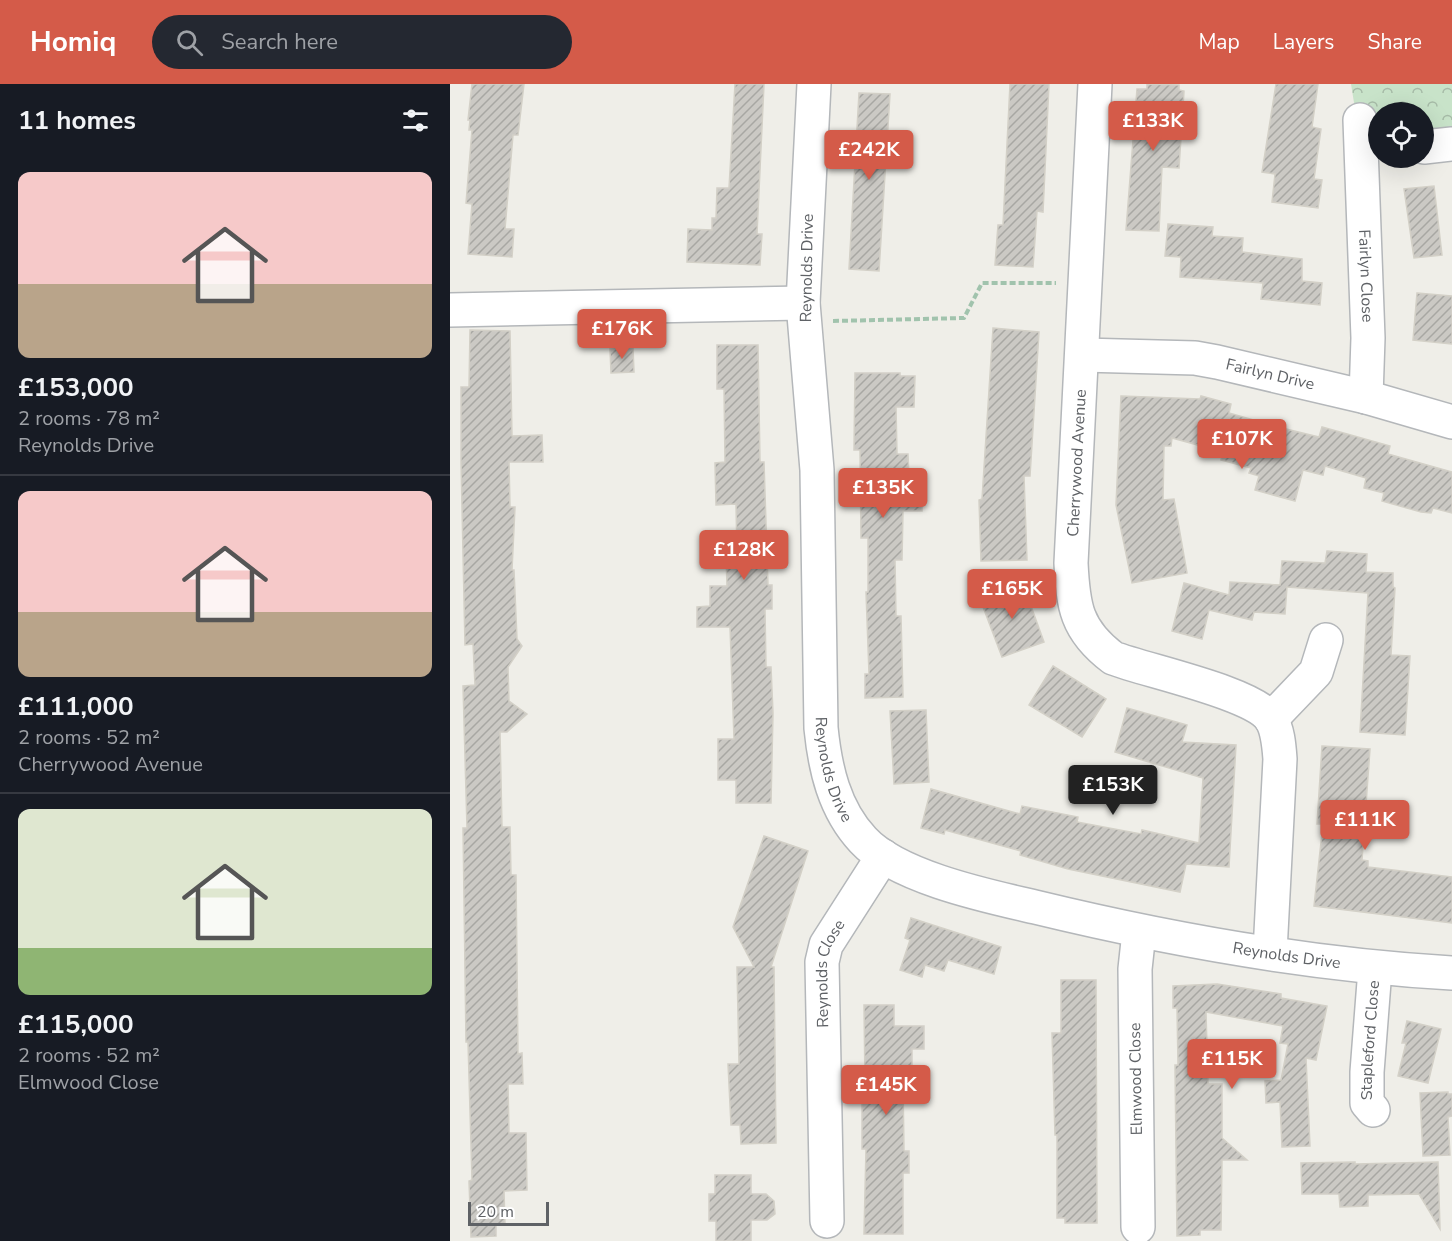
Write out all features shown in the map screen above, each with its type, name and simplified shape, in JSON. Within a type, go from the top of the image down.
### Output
[{"type":"street","name":"Reynolds Drive","points":[[814,84],[804,312],[817,470],[821,728],[825,766],[840,807],[863,841],[883,856],[911,870],[989,896],[1139,932],[1375,969],[1452,973]]},
{"type":"street","name":"Cherrywood Avenue","points":[[1095,84],[1071,563],[1073,598],[1082,625],[1095,644],[1113,658],[1247,700],[1271,718]]},
{"type":"street","name":"Fairlyn Close","points":[[1360,120],[1368,144]]},
{"type":"street","points":[[1434,146],[1452,144]]},
{"type":"street","name":"Fairlyn Close","points":[[1366,397],[1371,168]]},
{"type":"street","points":[[450,310],[804,312]]},
{"type":"street","name":"Fairlyn Drive","points":[[1083,355],[1195,358],[1366,397],[1452,422]]},
{"type":"street","points":[[1270,952],[1280,759],[1278,738],[1271,718],[1316,672],[1326,640]]},
{"type":"street","name":"Reynolds Close","points":[[827,1221],[815,1177],[822,962],[826,945],[883,856]]},
{"type":"street","name":"Elmwood Close","points":[[1138,1227],[1135,969],[1139,932]]},
{"type":"street","name":"Stapleford Close","points":[[1373,1110],[1367,1103],[1367,1072],[1375,969]]},
{"type":"path","points":[[804,312],[964,318],[982,283],[1085,282]]},
{"type":"green space","points":[[1351,84],[1452,84],[1452,129],[1434,131],[1434,102],[1368,102],[1368,110],[1355,109]]},
{"type":"building","points":[[472,84],[524,84],[518,135],[513,135],[505,229],[514,229],[512,257],[468,254],[472,204],[466,203],[472,130],[469,130],[470,120],[468,120]]},
{"type":"building","points":[[735,84],[764,84],[757,234],[762,234],[760,265],[687,262],[688,229],[712,230],[712,218],[716,218],[717,188],[729,188]]},
{"type":"building","points":[[1010,84],[1049,84],[1043,212],[1037,211],[1033,267],[995,265],[998,225],[1003,225]]},
{"type":"building","points":[[1147,84],[1179,85],[1179,90],[1184,91],[1179,168],[1162,167],[1159,231],[1126,230],[1137,89],[1147,89]]},
{"type":"building","points":[[1276,84],[1318,84],[1312,127],[1321,129],[1314,179],[1322,180],[1318,208],[1272,202],[1275,174],[1262,172]]},
{"type":"building","points":[[859,93],[890,94],[879,271],[849,269]]},
{"type":"building","points":[[1434,186],[1442,255],[1414,258],[1404,189]]},
{"type":"building","points":[[1168,224],[1213,227],[1212,236],[1243,238],[1242,252],[1302,259],[1302,281],[1322,283],[1320,305],[1261,299],[1263,283],[1180,277],[1181,257],[1165,256]]},
{"type":"building","points":[[1417,293],[1452,296],[1452,344],[1413,340]]},
{"type":"building","points":[[993,328],[1039,332],[1030,476],[1024,476],[1027,560],[981,561],[979,500],[982,499]]},
{"type":"building","points":[[470,330],[510,331],[512,436],[542,435],[543,462],[509,462],[510,507],[515,507],[512,570],[514,570],[517,639],[522,646],[508,667],[509,701],[527,714],[507,732],[500,732],[502,827],[510,827],[511,875],[516,875],[518,1054],[522,1053],[523,1084],[508,1084],[509,1133],[526,1133],[527,1190],[504,1191],[505,1225],[496,1225],[496,1236],[471,1237],[469,1181],[472,1180],[468,1042],[466,1042],[463,828],[467,828],[463,686],[475,685],[473,644],[465,645],[461,462],[461,387],[469,387]]},
{"type":"building","points":[[717,345],[758,345],[760,462],[764,462],[768,585],[772,585],[772,609],[765,609],[766,667],[771,667],[773,713],[771,803],[736,803],[736,780],[718,780],[718,739],[734,739],[730,627],[697,627],[697,607],[710,606],[710,586],[727,586],[726,555],[737,554],[736,504],[716,505],[715,463],[725,462],[724,389],[717,389]]},
{"type":"building","points":[[633,348],[634,372],[611,373],[610,349]]},
{"type":"building","points":[[855,373],[900,373],[900,376],[915,376],[914,407],[896,407],[897,454],[908,454],[909,477],[922,488],[922,511],[903,511],[902,560],[895,560],[896,616],[901,616],[903,697],[865,698],[865,674],[869,674],[866,592],[868,592],[868,538],[861,538],[860,450],[854,450]]},
{"type":"building","points":[[1121,396],[1200,399],[1201,396],[1231,404],[1229,413],[1282,428],[1319,437],[1322,427],[1390,446],[1388,454],[1452,472],[1452,513],[1433,508],[1431,513],[1421,512],[1382,501],[1384,493],[1364,488],[1366,478],[1325,466],[1323,475],[1303,470],[1295,501],[1255,490],[1259,476],[1249,473],[1251,468],[1221,460],[1223,452],[1172,438],[1171,446],[1164,446],[1163,500],[1174,499],[1187,573],[1132,583],[1116,505]]},
{"type":"building","points":[[1327,551],[1367,554],[1366,572],[1393,573],[1393,587],[1395,588],[1391,655],[1410,656],[1405,735],[1360,732],[1368,593],[1287,587],[1285,614],[1254,612],[1252,620],[1209,610],[1202,639],[1172,631],[1184,583],[1229,595],[1230,582],[1280,585],[1282,561],[1325,563]]},
{"type":"building","points":[[1023,584],[1044,642],[1002,657],[980,599]]},
{"type":"building","points":[[1053,666],[1106,699],[1082,737],[1029,705]]},
{"type":"building","points":[[1127,708],[1187,725],[1182,742],[1236,745],[1229,867],[1186,864],[1180,892],[1068,869],[1020,855],[1021,851],[945,830],[944,834],[921,828],[931,789],[1020,814],[1022,806],[1078,817],[1077,822],[1141,834],[1142,830],[1199,843],[1203,778],[1115,752]]},
{"type":"building","points":[[926,710],[929,782],[894,784],[890,711]]},
{"type":"building","points":[[1322,746],[1370,749],[1362,860],[1368,861],[1368,867],[1452,877],[1452,923],[1314,906],[1323,824],[1317,824]]},
{"type":"building","points":[[764,836],[808,851],[771,967],[774,967],[776,1143],[741,1144],[740,1125],[731,1125],[728,1064],[739,1064],[737,967],[754,967],[733,927]]},
{"type":"building","points":[[911,918],[1001,947],[994,974],[948,960],[944,971],[925,965],[922,977],[900,970],[910,940],[905,938]]},
{"type":"building","points":[[1061,980],[1096,980],[1097,1223],[1065,1223],[1065,1218],[1057,1218],[1057,1135],[1055,1135],[1052,1033],[1061,1033]]},
{"type":"building","points":[[1217,984],[1281,994],[1281,998],[1327,1006],[1316,1060],[1306,1058],[1310,1146],[1282,1147],[1280,1102],[1266,1103],[1265,1081],[1281,1080],[1288,1044],[1280,1043],[1283,1026],[1206,1012],[1208,1084],[1222,1084],[1222,1138],[1247,1160],[1222,1160],[1221,1230],[1200,1230],[1200,1235],[1177,1236],[1175,1065],[1178,1065],[1177,1008],[1173,1008],[1173,986]]},
{"type":"building","points":[[864,1005],[894,1005],[894,1026],[924,1026],[924,1049],[912,1049],[912,1084],[903,1084],[904,1151],[909,1151],[909,1173],[903,1173],[903,1234],[864,1234],[866,1149],[862,1149],[862,1085],[865,1085]]},
{"type":"building","points":[[1407,1021],[1441,1029],[1428,1083],[1398,1076],[1406,1043],[1402,1043]]},
{"type":"building","points":[[1448,1092],[1452,1094],[1452,1116],[1448,1117],[1450,1155],[1423,1156],[1420,1093]]},
{"type":"building","points":[[1355,1162],[1355,1164],[1438,1162],[1440,1229],[1419,1194],[1368,1195],[1368,1206],[1340,1207],[1339,1194],[1302,1194],[1301,1163]]},
{"type":"building","points":[[715,1175],[751,1175],[751,1194],[766,1194],[774,1201],[775,1214],[767,1220],[751,1220],[751,1241],[716,1241],[716,1221],[709,1221],[709,1194],[715,1194]]}]
